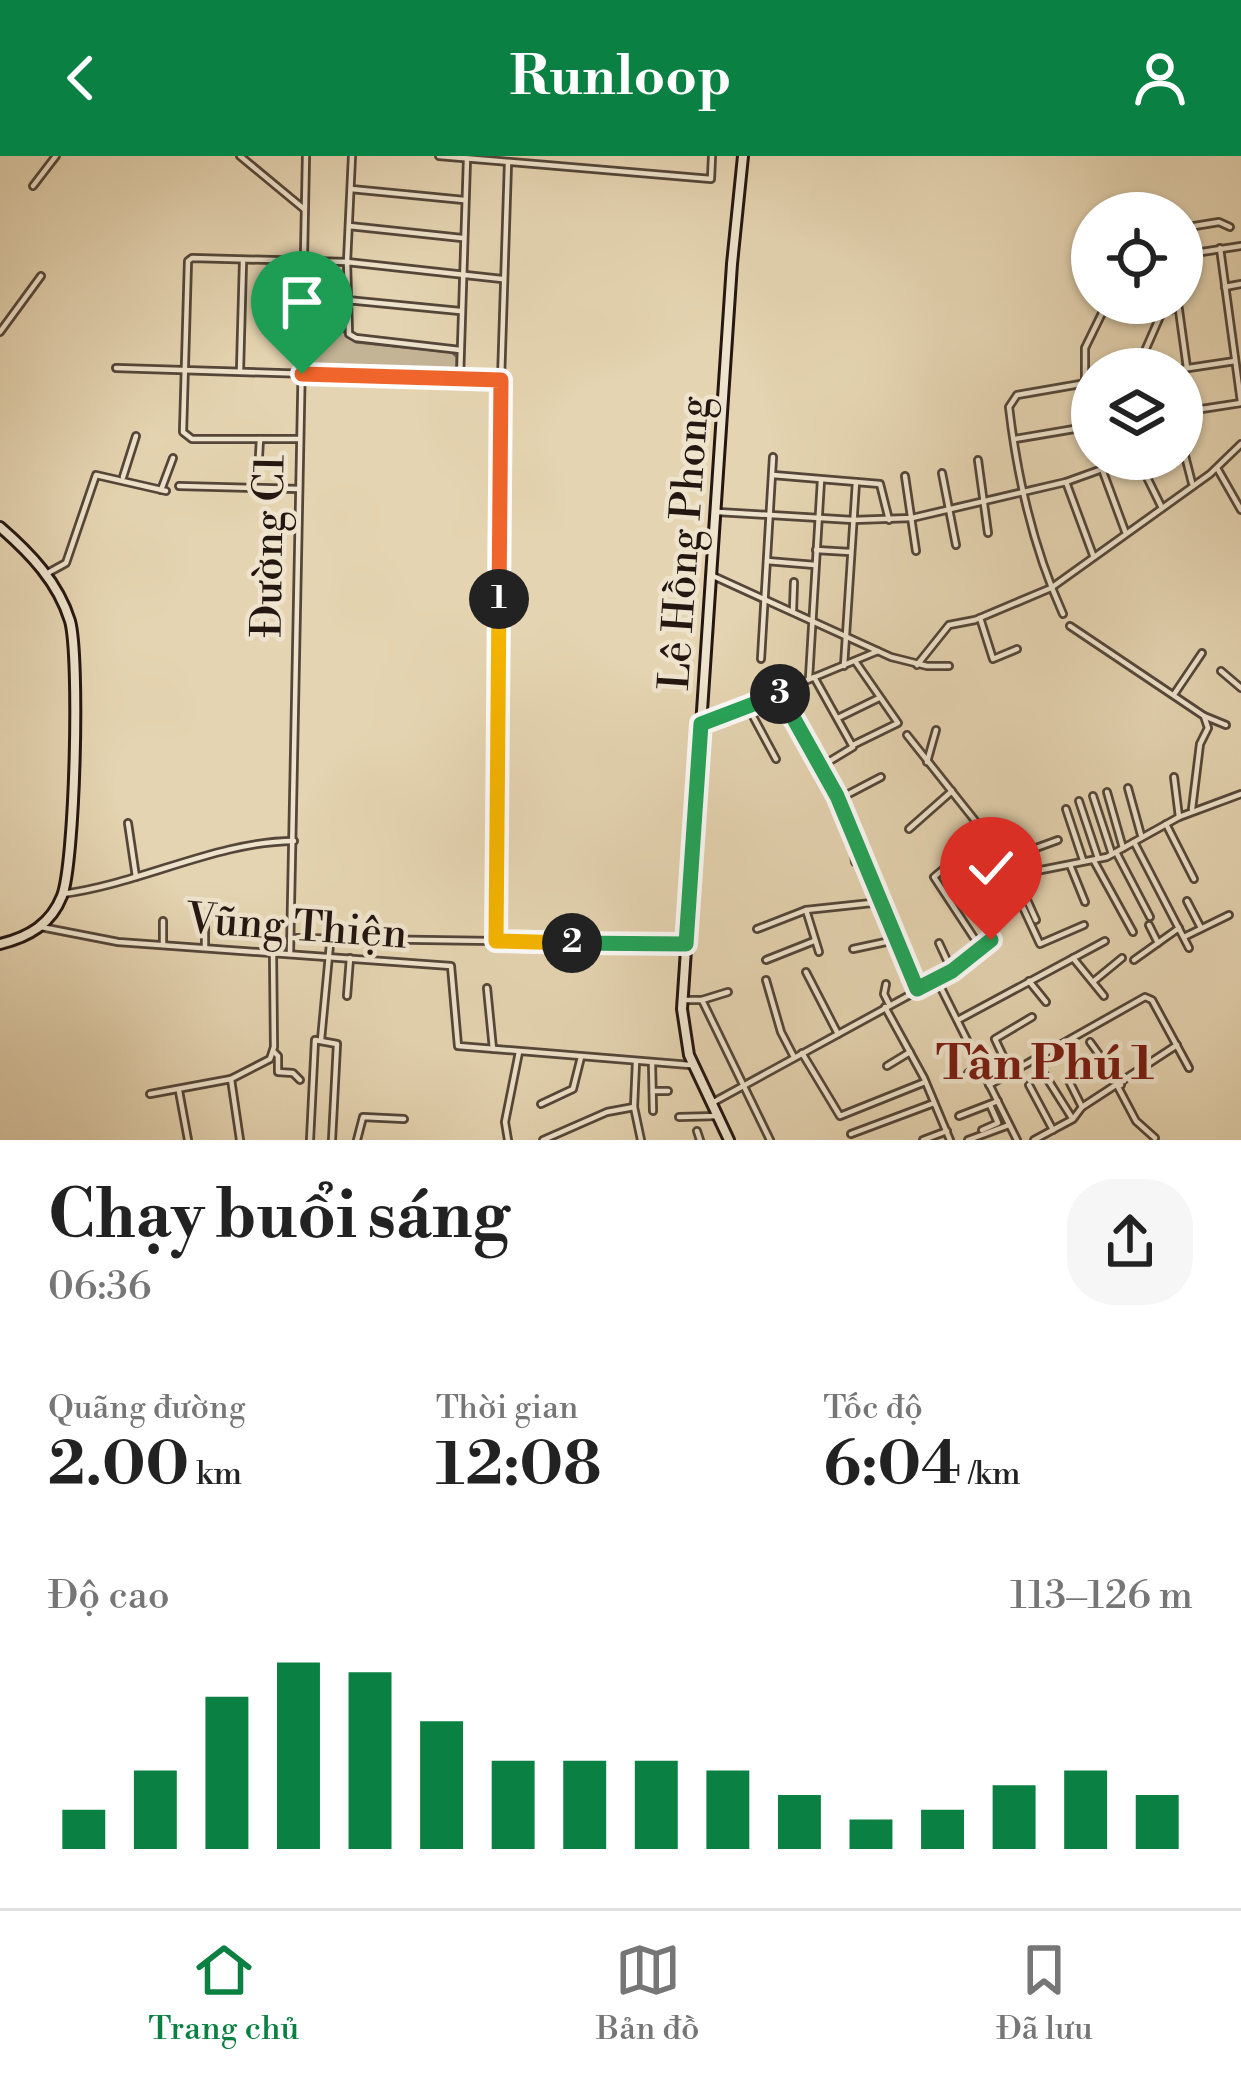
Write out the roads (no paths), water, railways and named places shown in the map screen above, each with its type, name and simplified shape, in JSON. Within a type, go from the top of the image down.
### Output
[{"type":"main road","name":"Lê Hồng Phong","points":[[729,1140],[693,1065],[683,1035],[682,1000],[743,156]]},
{"type":"main road","points":[[0,527],[46,574],[70,623],[75,671],[69,858],[62,894],[40,927],[0,944]]},
{"type":"street","points":[[33,186],[56,156]]},
{"type":"street","points":[[240,156],[304,209]]},
{"type":"street","points":[[251,165],[258,156]]},
{"type":"street","name":"Đường C1","points":[[290,954],[306,156]]},
{"type":"street","points":[[352,156],[346,326],[356,338],[460,350]]},
{"type":"street","points":[[439,156],[711,179],[712,156]]},
{"type":"street","points":[[460,379],[467,159]]},
{"type":"street","points":[[496,941],[501,380],[508,163]]},
{"type":"street","points":[[350,189],[464,200]]},
{"type":"street","points":[[1203,225],[1219,222],[1230,227]]},
{"type":"street","points":[[350,226],[462,238]]},
{"type":"street","points":[[1203,251],[1241,247]]},
{"type":"street","points":[[1203,408],[1241,402],[1220,248]]},
{"type":"street","points":[[240,370],[243,260]]},
{"type":"street","points":[[299,439],[186,436],[188,261],[347,262],[503,279]]},
{"type":"street","points":[[0,332],[41,276]]},
{"type":"street","points":[[1225,287],[1241,284]]},
{"type":"street","points":[[346,300],[461,311]]},
{"type":"street","points":[[1230,328],[1241,325]]},
{"type":"street","points":[[1203,366],[1235,361]]},
{"type":"street","points":[[116,368],[501,380]]},
{"type":"street","points":[[1063,614],[1023,492],[1009,406],[1017,395],[1071,386]]},
{"type":"street","points":[[1012,440],[1071,430]]},
{"type":"street","points":[[123,479],[136,436]]},
{"type":"street","points":[[259,456],[260,439]]},
{"type":"street","points":[[917,664],[949,626],[1051,588],[1217,468],[1241,444]]},
{"type":"street","points":[[761,659],[773,457]]},
{"type":"street","points":[[46,574],[66,563],[97,475],[164,490],[172,458]]},
{"type":"street","points":[[978,460],[988,533]]},
{"type":"street","points":[[107,475],[112,464]]},
{"type":"street","points":[[1217,468],[1241,510]]},
{"type":"street","points":[[942,472],[956,545]]},
{"type":"street","points":[[772,475],[881,486],[889,520]]},
{"type":"street","points":[[905,476],[916,551]]},
{"type":"street","points":[[821,480],[812,677],[853,745]]},
{"type":"street","points":[[715,512],[853,520],[912,518],[1072,480]]},
{"type":"street","points":[[1106,480],[1126,534]]},
{"type":"street","points":[[1146,480],[1162,508]]},
{"type":"street","points":[[1191,480],[1193,486]]},
{"type":"street","points":[[844,666],[856,482]]},
{"type":"street","points":[[1066,482],[1094,557]]},
{"type":"street","points":[[179,486],[300,489]]},
{"type":"street","points":[[816,550],[850,552]]},
{"type":"street","points":[[767,561],[816,565]]},
{"type":"street","points":[[711,575],[878,651],[917,664],[949,666]]},
{"type":"street","points":[[793,610],[794,582]]},
{"type":"street","points":[[980,618],[993,659],[1017,649]]},
{"type":"street","points":[[1070,626],[1204,716],[1226,725]]},
{"type":"street","points":[[701,724],[878,651]]},
{"type":"street","points":[[1174,694],[1202,653]]},
{"type":"street","points":[[820,767],[849,752],[853,745],[897,726],[855,661]]},
{"type":"street","points":[[1221,671],[1241,688]]},
{"type":"street","points":[[780,694],[838,800],[917,989]]},
{"type":"street","points":[[838,718],[879,698]]},
{"type":"street","points":[[748,707],[776,759]]},
{"type":"street","points":[[1192,811],[1197,760],[1208,728],[1204,716]]},
{"type":"street","points":[[927,762],[936,730]]},
{"type":"street","points":[[907,735],[1020,880],[1036,920]]},
{"type":"street","points":[[838,800],[881,777]]},
{"type":"street","points":[[1174,778],[1179,817]]},
{"type":"street","points":[[1127,788],[1142,838]]},
{"type":"street","points":[[909,829],[952,791]]},
{"type":"street","points":[[1107,792],[1117,851]]},
{"type":"street","points":[[712,1103],[937,980],[982,950],[1020,880],[1033,871],[1096,860],[1192,811],[1241,794]]},
{"type":"street","points":[[1094,796],[1158,943]]},
{"type":"street","points":[[1079,801],[1096,860],[1133,932]]},
{"type":"street","points":[[1066,809],[1084,863]]},
{"type":"street","points":[[128,823],[136,879]]},
{"type":"street","points":[[1166,824],[1193,878]]},
{"type":"street","points":[[1018,836],[1033,871]]},
{"type":"street","points":[[1025,852],[1058,840]]},
{"type":"street","points":[[62,894],[136,879],[258,843],[294,841]]},
{"type":"street","points":[[1134,842],[1190,948]]},
{"type":"street","points":[[963,853],[934,877],[982,950]]},
{"type":"street","points":[[1070,865],[1085,902]]},
{"type":"street","points":[[1015,890],[1040,944],[1084,925]]},
{"type":"street","points":[[1187,901],[1202,928]]},
{"type":"street","points":[[757,929],[806,910],[881,902]]},
{"type":"street","points":[[806,910],[819,952]]},
{"type":"street","points":[[1184,937],[1229,915]]},
{"type":"street","points":[[163,922],[163,945]]},
{"type":"street","points":[[205,924],[205,948]]},
{"type":"street","name":"Vũng Thiện","points":[[40,927],[104,940],[451,966],[457,1045],[693,1065]]},
{"type":"street","points":[[1134,960],[1179,928]]},
{"type":"street","points":[[293,938],[686,944]]},
{"type":"street","points":[[854,950],[896,940]]},
{"type":"street","points":[[321,1040],[330,941]]},
{"type":"street","points":[[766,959],[814,941]]},
{"type":"street","points":[[958,1020],[1106,941]]},
{"type":"street","points":[[939,943],[952,971]]},
{"type":"street","points":[[150,1094],[231,1079],[261,1067],[274,1052],[273,954]]},
{"type":"street","points":[[347,996],[350,958]]},
{"type":"street","points":[[1073,958],[1104,996]]},
{"type":"street","points":[[1093,982],[1122,958]]},
{"type":"street","points":[[806,972],[838,1034]]},
{"type":"street","points":[[766,980],[794,1058]]},
{"type":"street","points":[[937,980],[989,1085],[998,1124],[982,1130]]},
{"type":"street","points":[[1029,981],[1046,1002]]},
{"type":"street","points":[[886,984],[887,1006],[950,1140]]},
{"type":"street","points":[[487,988],[493,1048]]},
{"type":"street","points":[[682,1000],[728,992]]},
{"type":"street","points":[[989,1085],[1145,997],[1152,1000],[1189,1068]]},
{"type":"street","points":[[702,1000],[770,1140]]},
{"type":"street","points":[[1011,1073],[995,1039],[1032,1017]]},
{"type":"street","points":[[310,1140],[315,1040],[338,1044],[332,1140]]},
{"type":"street","points":[[1090,1042],[1136,1121],[1155,1138]]},
{"type":"street","points":[[1034,1140],[1177,1045]]},
{"type":"street","points":[[508,1140],[505,1122],[519,1051]]},
{"type":"street","points":[[274,1052],[278,1072],[292,1072],[300,1080]]},
{"type":"street","points":[[887,1066],[910,1052]]},
{"type":"street","points":[[802,1053],[839,1116],[925,1082]]},
{"type":"street","points":[[541,1104],[573,1089],[580,1057]]},
{"type":"street","points":[[636,1062],[634,1107],[641,1140]]},
{"type":"street","points":[[652,1063],[652,1111]]},
{"type":"street","points":[[968,1073],[980,1067]]},
{"type":"street","points":[[1043,1072],[1072,1118]]},
{"type":"street","points":[[231,1079],[241,1140]]},
{"type":"street","points":[[1068,1079],[1082,1107]]},
{"type":"street","points":[[1029,1085],[1053,1130]]},
{"type":"street","points":[[179,1091],[188,1140]]},
{"type":"street","points":[[653,1091],[668,1091]]},
{"type":"street","points":[[851,1134],[934,1103]]},
{"type":"street","points":[[958,1116],[994,1103]]},
{"type":"street","points":[[994,1103],[1017,1140]]},
{"type":"street","points":[[543,1140],[607,1112],[634,1107]]},
{"type":"street","points":[[679,1117],[718,1116]]},
{"type":"street","points":[[357,1140],[363,1117],[404,1119]]},
{"type":"street","points":[[968,1140],[1009,1125]]},
{"type":"street","points":[[697,1131],[700,1140]]},
{"type":"street","points":[[923,1140],[947,1131]]},
{"type":"district","name":"Tân Phú 1","points":[[1045,1062]]}]
